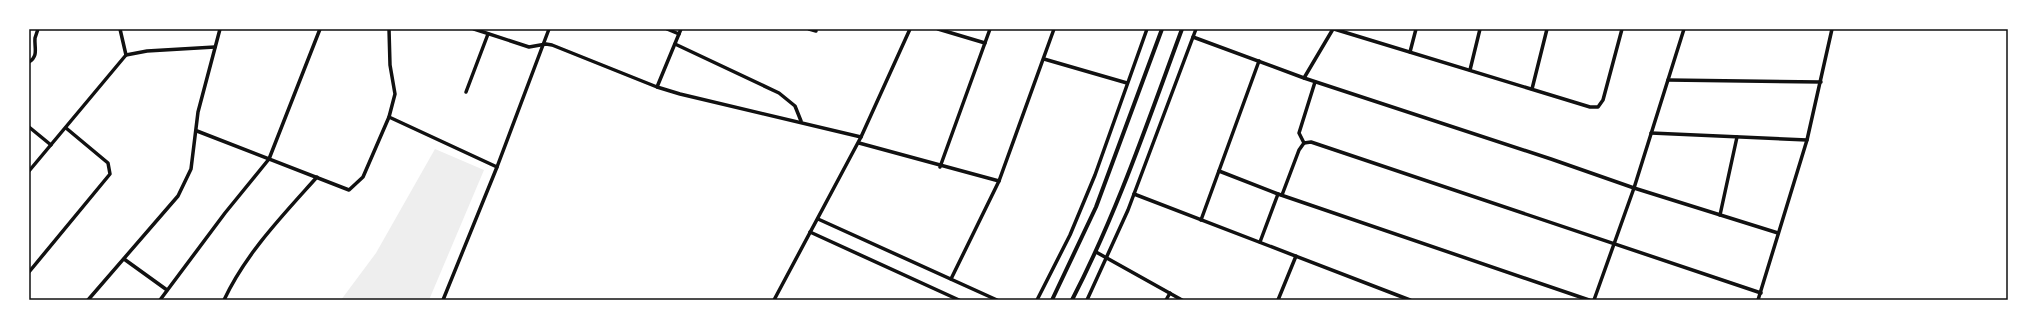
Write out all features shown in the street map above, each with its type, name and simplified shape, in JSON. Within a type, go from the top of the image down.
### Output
[{"type":"street","points":[[29,62],[32,60],[37,48],[35,39],[38,29]]},
{"type":"street","points":[[120,29],[126,56]]},
{"type":"street","points":[[88,300],[178,196],[191,170],[199,106],[220,29]]},
{"type":"street","points":[[160,300],[225,213],[269,159],[320,29]]},
{"type":"street","points":[[197,131],[349,190],[363,176],[389,117],[395,94],[390,65],[389,29]]},
{"type":"street","points":[[474,29],[529,47],[552,45],[657,87],[862,137]]},
{"type":"street","points":[[443,300],[497,167],[549,29]]},
{"type":"street","points":[[667,29],[679,34]]},
{"type":"street","points":[[657,87],[681,29]]},
{"type":"street","points":[[809,29],[816,31]]},
{"type":"street","points":[[774,300],[859,143],[910,29]]},
{"type":"street","points":[[938,29],[985,43]]},
{"type":"street","points":[[940,167],[990,29]]},
{"type":"street","points":[[951,279],[999,181],[1054,29]]},
{"type":"street","points":[[1037,300],[1070,235],[1094,175],[1147,29]]},
{"type":"street","points":[[1052,300],[1096,207],[1162,29]]},
{"type":"street","points":[[1072,300],[1096,252],[1118,201],[1182,29]]},
{"type":"street","points":[[1086,300],[1107,258],[1134,194],[1196,29]]},
{"type":"street","points":[[1304,78],[1334,29],[1532,90],[1590,107],[1598,107],[1603,100],[1622,29]]},
{"type":"street","points":[[1410,52],[1416,29]]},
{"type":"street","points":[[1470,70],[1480,29]]},
{"type":"street","points":[[1532,90],[1547,29]]},
{"type":"street","points":[[1594,300],[1634,188],[1684,29]]},
{"type":"street","points":[[1758,300],[1807,140],[1832,29]]},
{"type":"street","points":[[466,92],[488,34]]},
{"type":"street","points":[[1193,37],[1315,82],[1551,159],[1634,188],[1778,233]]},
{"type":"street","points":[[675,44],[779,93],[795,106],[801,121]]},
{"type":"street","points":[[29,171],[126,56],[147,51],[215,47]]},
{"type":"street","points":[[1044,59],[1128,83]]},
{"type":"street","points":[[1201,220],[1259,61]]},
{"type":"street","points":[[1668,80],[1821,82]]},
{"type":"street","points":[[1304,143],[1299,134],[1315,82]]},
{"type":"street","points":[[389,117],[497,167]]},
{"type":"street","points":[[29,127],[51,145]]},
{"type":"street","points":[[29,272],[110,174],[108,163],[66,128]]},
{"type":"street","points":[[1651,133],[1807,140]]},
{"type":"street","points":[[1720,215],[1737,137]]},
{"type":"street","points":[[1260,242],[1299,150],[1304,143],[1311,142],[1760,293]]},
{"type":"street","points":[[859,143],[940,167],[999,181]]},
{"type":"street","points":[[1219,171],[1280,195],[1589,300]]},
{"type":"street","points":[[224,300],[238,274],[264,238],[317,177]]},
{"type":"street","points":[[1134,194],[1410,300]]},
{"type":"street","points":[[818,219],[997,300]]},
{"type":"street","points":[[810,232],[959,300]]},
{"type":"street","points":[[1096,252],[1182,300]]},
{"type":"street","points":[[1278,300],[1296,256]]},
{"type":"street","points":[[124,259],[167,290]]},
{"type":"street","points":[[1166,300],[1170,293]]},
{"type":"shaded area","points":[[435,149],[484,170],[429,300],[341,300],[376,253]]}]
